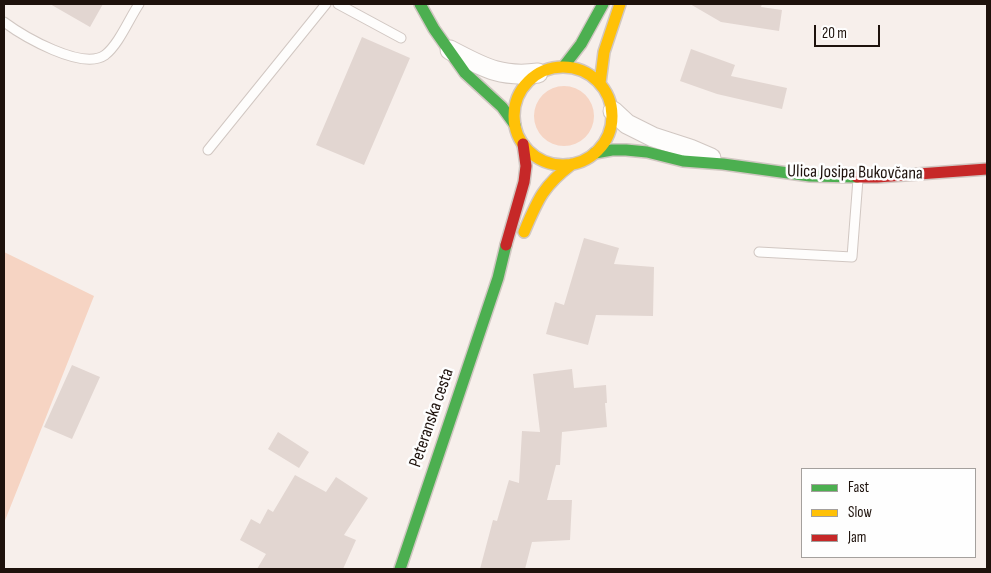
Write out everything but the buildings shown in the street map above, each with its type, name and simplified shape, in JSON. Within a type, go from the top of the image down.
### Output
[{"type":"main road","points":[[420,4],[434,29],[465,73],[502,107],[515,125],[523,144],[532,154],[544,161],[558,165],[572,164],[584,161],[596,153],[606,141],[612,126],[613,111],[608,96],[600,83],[589,74],[564,66],[538,73],[527,83],[518,96],[514,110],[515,125]]},
{"type":"main road","points":[[564,66],[576,53],[592,28],[603,4]]},
{"type":"main road","points":[[600,83],[600,70],[604,54],[620,4]]},
{"type":"main road","name":"Peteranska cesta","points":[[400,569],[498,278],[524,182],[526,166],[523,144]]},
{"type":"main road","name":"Ulica Josipa Bukovčana","points":[[596,153],[612,150],[647,152],[683,161],[723,164],[810,176],[858,177],[932,174],[987,169]]},
{"type":"main road","name":"Peteranska cesta","points":[[498,278],[517,247],[537,202],[555,177],[572,164]]},
{"type":"street","points":[[448,49],[487,69],[507,75],[520,76],[538,73]]},
{"type":"street","name":"Ulica Josipa Bukovčana","points":[[613,111],[627,124],[653,137],[690,149],[723,164]]},
{"type":"lane","points":[[4,22],[19,32],[65,55],[90,60],[104,56],[112,47],[139,4]]},
{"type":"lane","points":[[208,150],[326,4]]},
{"type":"lane","points":[[338,4],[401,38]]},
{"type":"lane","points":[[759,252],[852,257],[858,177]]},
{"type":"shaded area","points":[[564,86],[581,91],[589,99],[594,116],[589,133],[581,141],[564,146],[547,141],[539,133],[534,116],[539,99],[547,91]]},
{"type":"shaded area","points":[[4,252],[94,296],[4,523]]},
{"type":"traffic: fast","points":[[420,4],[434,29],[465,73],[502,107],[515,125]]},
{"type":"traffic: fast","points":[[564,66],[581,44],[603,4]]},
{"type":"traffic: fast","points":[[595,153],[626,150],[647,152],[683,161],[723,164],[810,176],[857,177]]},
{"type":"traffic: fast","points":[[400,569],[498,278],[506,245]]},
{"type":"traffic: slow","points":[[600,83],[604,52],[620,4]]},
{"type":"traffic: slow","points":[[563,67],[582,71],[598,81],[608,97],[612,116],[608,135],[598,151],[582,161],[563,165],[544,161],[528,151],[518,135],[514,116],[518,97],[528,81],[544,71],[563,67]]},
{"type":"traffic: slow","points":[[524,232],[542,194],[554,179],[572,164]]},
{"type":"traffic: jam","points":[[506,245],[524,182],[526,166],[523,144]]},
{"type":"traffic: jam","points":[[857,177],[987,169]]}]
